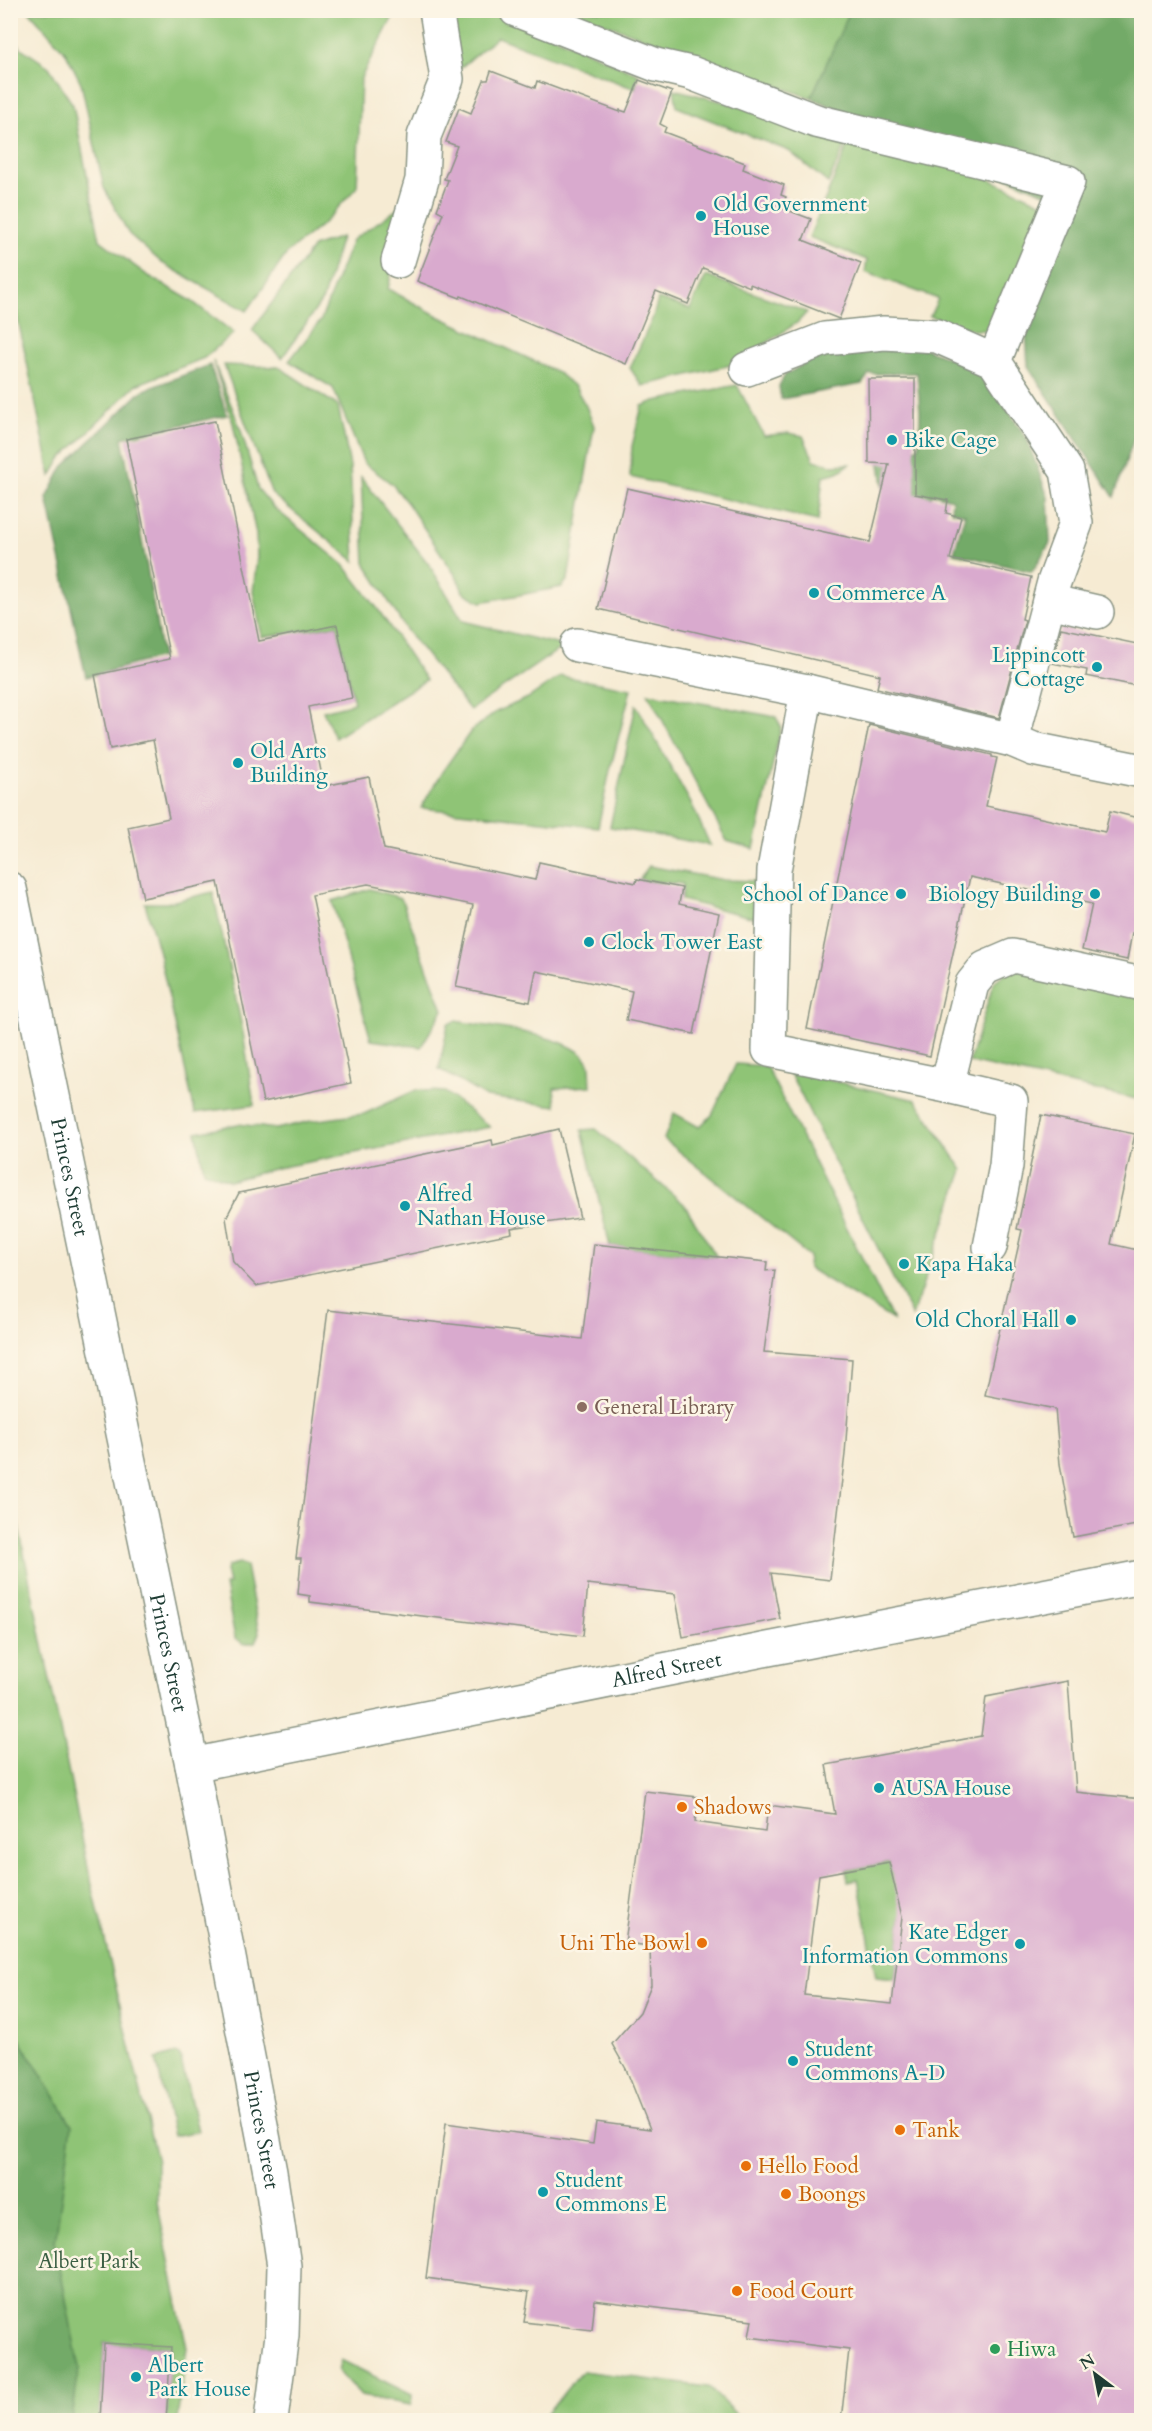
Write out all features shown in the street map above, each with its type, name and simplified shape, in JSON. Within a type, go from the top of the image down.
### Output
[{"type":"street","points":[[398,261],[422,180],[424,136],[447,79],[436,10]]},
{"type":"street","points":[[516,10],[656,65],[691,73],[816,121],[1068,182],[994,361]]},
{"type":"street","points":[[747,369],[825,339],[884,333],[937,336],[994,361],[1067,471],[1076,522],[1054,582],[1012,740]]},
{"type":"street","points":[[1049,601],[1097,612]]},
{"type":"street","points":[[577,645],[807,691],[1012,740],[1033,749],[1142,771]]},
{"type":"street","points":[[807,691],[774,870],[769,1050],[1011,1101],[1006,1166],[990,1247]]},
{"type":"street","name":"Princes Street","points":[[10,888],[192,1766],[270,2172],[284,2266],[282,2334],[271,2421]]},
{"type":"street","points":[[947,1086],[972,984],[985,968],[999,960],[1013,956],[1142,984]]},
{"type":"street","name":"Alfred Street","points":[[192,1766],[768,1649],[1142,1577]]},
{"type":"green space","points":[[29,11],[396,11],[361,78],[357,187],[324,223],[288,252],[247,311],[162,263],[129,234],[104,188],[81,83],[66,53]]},
{"type":"green space","points":[[451,11],[496,11],[638,74],[635,89],[497,37],[459,69]]},
{"type":"green space","points":[[570,11],[850,11],[811,98]]},
{"type":"green space","points":[[850,11],[1141,11],[1141,417],[1114,497],[1028,366],[1025,317],[1077,206],[811,98]]},
{"type":"green space","points":[[10,31],[21,48],[49,67],[73,105],[100,240],[147,275],[190,300],[234,333],[204,358],[136,385],[61,459],[51,476],[11,287]]},
{"type":"green space","points":[[674,89],[739,106],[836,139],[845,146],[828,183],[789,151],[677,107]]},
{"type":"green space","points":[[852,136],[958,165],[1047,205],[999,331],[973,330],[930,316],[938,299],[865,272],[867,260],[809,237]]},
{"type":"green space","points":[[405,204],[388,289],[438,316],[557,372],[575,387],[586,406],[594,426],[568,579],[562,587],[481,602],[463,592],[458,579],[408,504],[392,484],[364,463],[333,388],[289,361],[321,320],[352,240]]},
{"type":"green space","points":[[341,237],[323,299],[282,358],[252,330],[313,247]]},
{"type":"green space","points":[[706,276],[807,312],[798,322],[735,364],[642,386],[630,368],[653,317],[658,299],[690,309]]},
{"type":"green space","points":[[918,346],[982,370],[1027,439],[1048,497],[1050,543],[1032,572],[954,553],[965,514],[951,511],[952,499],[932,494],[929,503],[884,491],[878,451],[912,452],[919,446],[920,412],[917,373],[869,374],[862,384],[781,399],[779,386],[785,375],[809,361],[831,353]]},
{"type":"green space","points":[[213,361],[240,427],[258,489],[273,507],[344,565],[377,608],[426,680],[335,738],[323,711],[354,703],[337,625],[262,637],[253,592],[257,557],[256,534],[233,423]]},
{"type":"green space","points":[[210,365],[227,415],[122,438],[162,657],[86,677],[47,498],[63,467],[142,391]]},
{"type":"green space","points":[[224,365],[279,367],[338,406],[350,466],[355,561],[272,494]]},
{"type":"green space","points":[[737,385],[764,436],[788,433],[803,436],[814,460],[831,465],[850,464],[838,472],[823,476],[818,521],[630,477],[632,446],[642,406],[655,401]]},
{"type":"green space","points":[[361,477],[430,566],[463,621],[564,646],[470,710],[407,631],[365,563]]},
{"type":"green space","points":[[561,676],[631,689],[598,827],[421,808],[442,772],[471,731],[496,712],[528,698]]},
{"type":"green space","points":[[648,693],[776,717],[781,727],[754,849],[727,841]]},
{"type":"green space","points":[[636,705],[693,807],[710,845],[610,827]]},
{"type":"green space","points":[[649,866],[724,880],[757,881],[755,918],[681,900],[683,884],[639,880]]},
{"type":"green space","points":[[370,889],[401,898],[443,1010],[421,1047],[371,1040],[332,901]]},
{"type":"green space","points":[[213,892],[243,1032],[254,1105],[195,1113],[159,953],[145,903],[166,903]]},
{"type":"green space","points":[[1017,964],[1141,992],[1141,1100],[969,1062],[994,982]]},
{"type":"green space","points":[[456,1021],[529,1033],[567,1045],[581,1053],[589,1063],[591,1086],[554,1088],[556,1106],[486,1097],[439,1069],[448,1024]]},
{"type":"green space","points":[[736,1064],[766,1066],[893,1320],[808,1268],[809,1256],[664,1139],[674,1113],[699,1127],[712,1115]]},
{"type":"green space","points":[[789,1071],[916,1100],[963,1170],[912,1316]]},
{"type":"green space","points":[[416,1090],[445,1092],[490,1127],[277,1168],[230,1181],[204,1171],[196,1132],[238,1124],[276,1129],[311,1121],[364,1114]]},
{"type":"green space","points":[[596,1129],[684,1204],[717,1257],[610,1246],[582,1130]]},
{"type":"green space","name":"Albert Park","points":[[10,1484],[89,1872],[157,2162],[157,2202],[187,2348],[177,2420],[166,2420],[171,2347],[104,2343],[100,2420],[11,2420]]},
{"type":"green space","points":[[239,1563],[246,1566],[259,1633],[255,1642],[244,1644],[235,1638],[225,1585],[229,1584],[226,1570],[228,1566]]},
{"type":"green space","points":[[889,1862],[903,1907],[895,1979],[876,1977],[858,1879],[848,1881],[846,1870]]},
{"type":"green space","points":[[10,2037],[19,2038],[72,2125],[55,2242],[79,2368],[72,2420],[11,2420]]},
{"type":"green space","points":[[176,2053],[180,2056],[198,2131],[173,2136],[156,2059]]},
{"type":"green space","points":[[341,2360],[412,2395],[411,2405],[361,2396],[338,2371]]},
{"type":"green space","points":[[582,2371],[708,2387],[742,2420],[541,2420]]},
{"type":"building","name":"Old Government House","points":[[491,71],[535,88],[537,81],[620,112],[620,110],[626,112],[639,80],[672,92],[660,124],[666,127],[664,132],[745,163],[743,169],[784,185],[781,195],[786,197],[782,208],[811,219],[803,240],[861,263],[839,319],[703,268],[688,304],[656,291],[626,364],[461,296],[460,298],[417,281],[443,213],[437,210],[448,180],[444,179],[457,146],[446,142],[459,108],[471,113],[484,80],[488,80]]},
{"type":"building","name":"Commerce A","points":[[868,379],[915,379],[915,494],[948,500],[946,513],[961,517],[950,559],[1031,577],[1022,619],[1025,620],[999,718],[877,688],[880,675],[598,609],[627,488],[870,542],[889,464],[869,463]]},
{"type":"building","name":"Old Arts Building","points":[[215,421],[259,641],[337,625],[352,698],[308,707],[324,786],[369,777],[384,849],[535,880],[539,862],[636,883],[637,879],[682,888],[679,904],[719,913],[694,1034],[626,1020],[632,991],[536,971],[530,1002],[456,987],[473,905],[368,884],[312,895],[351,1083],[263,1102],[218,882],[143,898],[128,827],[169,818],[153,740],[110,749],[95,675],[170,659],[126,439]]},
{"type":"building","name":"Lippincott Cottage","points":[[1061,628],[1142,645],[1142,687],[1086,676],[1087,670],[1052,663]]},
{"type":"building","name":"School of Dance","points":[[869,725],[997,758],[986,806],[1105,832],[1110,811],[1142,819],[1142,935],[1132,933],[1127,960],[1082,950],[1092,904],[970,877],[930,1056],[807,1029]]},
{"type":"building","name":"Old Choral Hall","points":[[1041,1115],[1135,1134],[1111,1244],[1142,1251],[1142,1524],[1073,1537],[1060,1464],[1055,1409],[985,1395],[1022,1230],[1017,1229]]},
{"type":"building","name":"Alfred Nathan House","points":[[559,1129],[580,1218],[511,1228],[512,1233],[256,1286],[233,1262],[226,1218],[239,1193],[492,1140],[493,1145]]},
{"type":"building","name":"General Library","points":[[594,1244],[767,1262],[766,1271],[775,1270],[764,1352],[852,1359],[845,1454],[830,1580],[771,1573],[780,1619],[683,1637],[675,1594],[588,1584],[583,1636],[310,1602],[310,1596],[298,1594],[301,1558],[296,1558],[328,1310],[582,1339]]},
{"type":"building","points":[[1068,1681],[1076,1792],[1142,1799],[1142,2421],[841,2421],[849,2350],[749,2337],[752,2320],[595,2300],[592,2330],[524,2322],[529,2292],[426,2278],[446,2123],[593,2144],[596,2122],[650,2129],[626,2069],[612,2044],[640,2012],[651,1985],[650,1946],[625,1943],[645,1791],[698,1797],[695,1822],[765,1832],[768,1805],[835,1814],[826,1765],[981,1736],[986,1697]],"holes":[[[889,1862],[902,1917],[892,2004],[804,1995],[819,1875]]]},
{"type":"building","name":"Albert Park House","points":[[104,2343],[171,2347],[166,2421],[100,2421]]},
{"type":"place","name":"Old Government House","points":[[701,216]]},
{"type":"place","name":"Bike Cage","points":[[892,440]]},
{"type":"place","name":"Commerce A","points":[[814,593]]},
{"type":"place","name":"Lippincott Cottage","points":[[1097,667]]},
{"type":"place","name":"Old Arts Building","points":[[238,763]]},
{"type":"place","name":"School of Dance","points":[[901,894]]},
{"type":"place","name":"Biology Building","points":[[1095,894]]},
{"type":"place","name":"Clock Tower East","points":[[589,942]]},
{"type":"place","name":"Alfred Nathan House","points":[[405,1206]]},
{"type":"place","name":"Kapa Haka","points":[[904,1264]]},
{"type":"place","name":"Old Choral Hall","points":[[1071,1320]]},
{"type":"place","name":"General Library","points":[[582,1407]]},
{"type":"place","name":"AUSA House","points":[[879,1788]]},
{"type":"place","name":"Shadows","points":[[682,1807]]},
{"type":"place","name":"Uni The Bowl","points":[[702,1943]]},
{"type":"place","name":"Kate Edger Information Commons","points":[[1020,1944]]},
{"type":"place","name":"Student Commons A-D","points":[[793,2061]]},
{"type":"place","name":"Tank","points":[[900,2130]]},
{"type":"place","name":"Hello Food","points":[[746,2166]]},
{"type":"place","name":"Student Commons E","points":[[543,2192]]},
{"type":"place","name":"Boongs","points":[[786,2194]]},
{"type":"place","name":"Food Court","points":[[737,2291]]},
{"type":"place","name":"Hiwa","points":[[995,2349]]},
{"type":"place","name":"Albert Park House","points":[[136,2377]]}]
